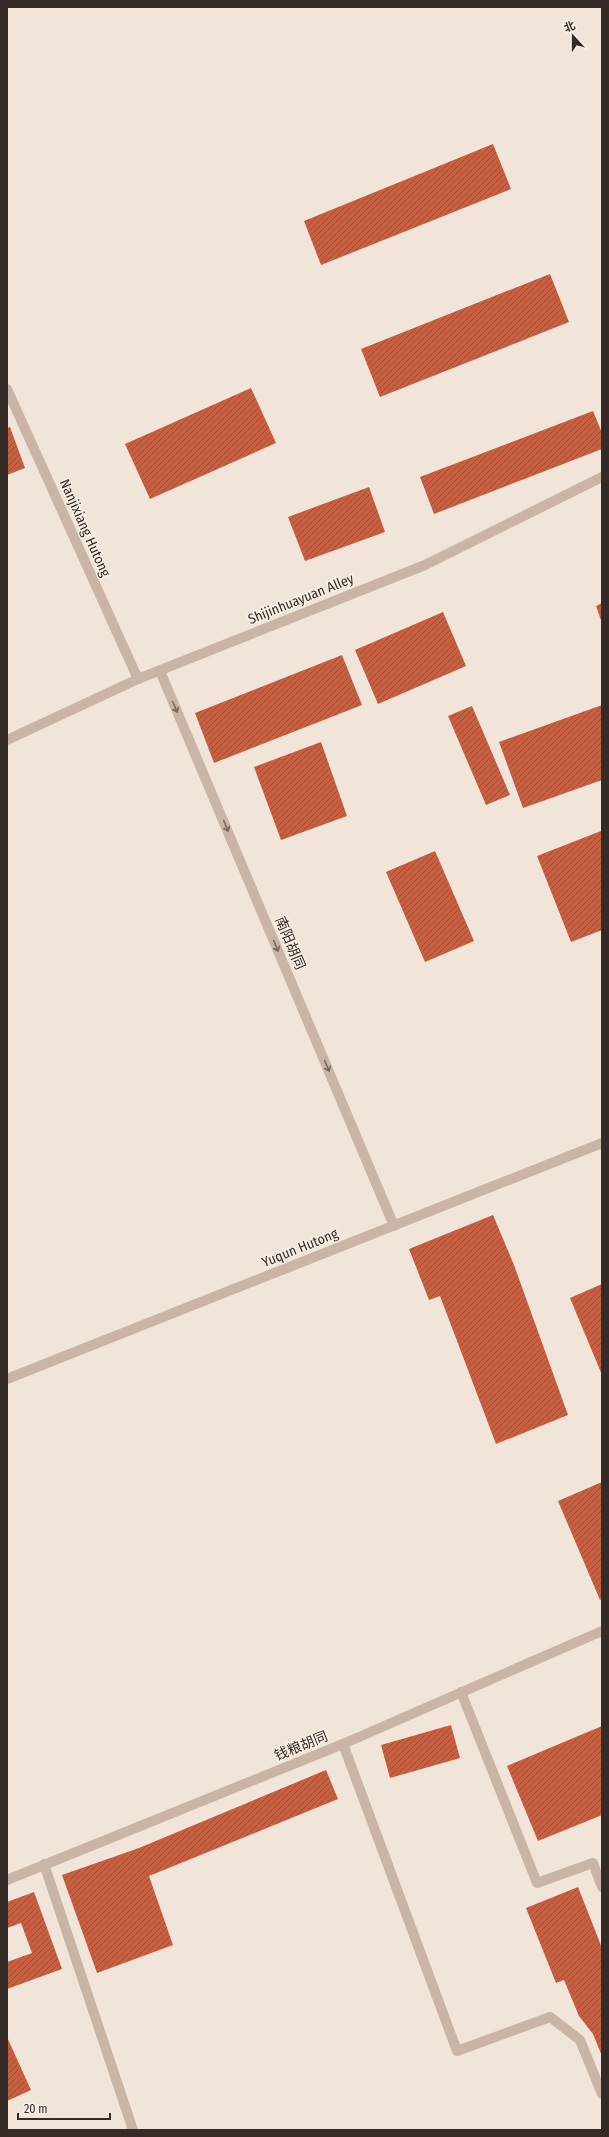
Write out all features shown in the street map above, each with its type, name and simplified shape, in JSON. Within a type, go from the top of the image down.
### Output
[{"type":"street","name":"Nanjixiang Hutong","points":[[7,389],[138,679]]},
{"type":"street","name":"Shijinhuayuan Alley","points":[[7,740],[138,679],[425,565],[602,477]]},
{"type":"street","name":"南阳胡同","points":[[160,671],[394,1226]]},
{"type":"street","name":"Yuqun Hutong","points":[[7,1379],[602,1143]]},
{"type":"street","name":"钱粮胡同","points":[[7,1880],[343,1744],[602,1631]]},
{"type":"street","points":[[461,1692],[537,1884],[593,1863],[602,1887]]},
{"type":"street","points":[[343,1744],[457,2051],[550,2017],[580,2040],[602,2094]]},
{"type":"street","points":[[44,1864],[133,2130]]},
{"type":"building","points":[[493,144],[511,189],[321,265],[304,221]]},
{"type":"building","points":[[550,274],[569,322],[380,397],[361,349]]},
{"type":"building","points":[[251,388],[276,443],[150,499],[125,444]]},
{"type":"building","points":[[593,411],[602,433],[602,449],[434,514],[420,477]]},
{"type":"building","points":[[10,427],[25,468],[7,475],[7,428]]},
{"type":"building","points":[[369,487],[385,532],[305,561],[288,517]]},
{"type":"building","points":[[602,603],[602,623],[596,606]]},
{"type":"building","points":[[443,612],[466,666],[378,704],[355,650]]},
{"type":"building","points":[[342,655],[362,705],[214,763],[195,713]]},
{"type":"building","points":[[602,705],[602,780],[523,808],[499,742]]},
{"type":"building","points":[[472,706],[510,795],[486,805],[448,716]]},
{"type":"building","points":[[321,742],[347,816],[281,840],[254,767]]},
{"type":"building","points":[[601,831],[602,930],[571,942],[537,856]]},
{"type":"building","points":[[435,851],[474,941],[425,962],[386,872]]},
{"type":"building","points":[[493,1215],[514,1265],[568,1415],[496,1444],[440,1296],[429,1300],[409,1249]]},
{"type":"building","points":[[602,1284],[602,1375],[570,1298]]},
{"type":"building","points":[[602,1482],[602,1599],[600,1600],[558,1501]]},
{"type":"building","points":[[451,1725],[460,1758],[390,1778],[381,1745]]},
{"type":"building","points":[[602,1726],[602,1815],[538,1841],[507,1766]]},
{"type":"building","points":[[326,1770],[338,1799],[149,1876],[173,1945],[97,1973],[62,1875],[139,1848]]},
{"type":"building","points":[[578,1887],[602,1948],[602,2056],[593,2034],[579,2016],[564,1980],[556,1983],[526,1908]]},
{"type":"building","points":[[34,1892],[62,1969],[7,1989],[7,1962],[32,1953],[21,1923],[7,1928],[7,1902]]},
{"type":"building","points":[[7,2037],[31,2090],[7,2101]]}]
